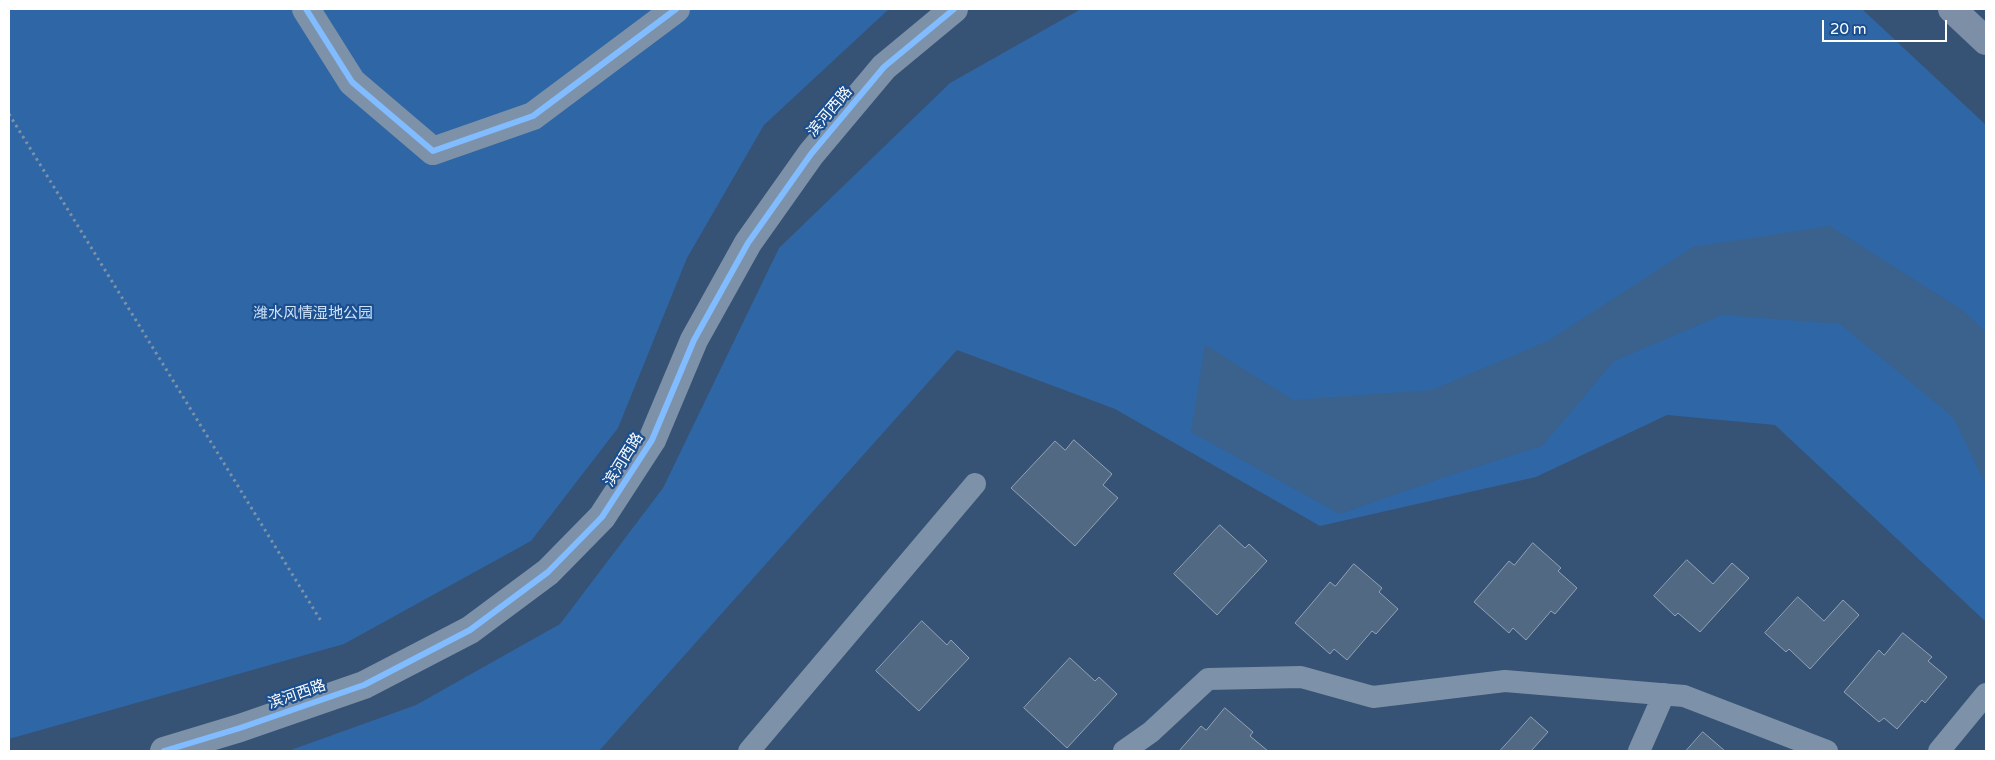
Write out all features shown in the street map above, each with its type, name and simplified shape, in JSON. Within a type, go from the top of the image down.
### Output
[{"type":"main road","points":[[1952,9],[1986,41]]},
{"type":"street","points":[[306,9],[352,82],[433,150],[533,116],[676,9]]},
{"type":"street","name":"滨河西路","points":[[164,751],[240,728],[364,685],[470,630],[548,572],[602,516],[652,440],[694,340],[748,243],[811,154],[884,67],[954,9]]},
{"type":"lane","points":[[749,751],[975,484]]},
{"type":"lane","points":[[1124,751],[1151,732],[1208,679],[1301,677],[1373,697],[1505,681],[1684,696],[1827,751]]},
{"type":"lane","points":[[1639,751],[1664,694]]},
{"type":"lane","points":[[1939,751],[1986,694]]},
{"type":"path","points":[[9,114],[321,620]]},
{"type":"green space","name":"潍水风情湿地公园","points":[[9,9],[889,9],[764,125],[687,258],[618,428],[531,541],[344,644],[9,739]]},
{"type":"green space","points":[[1081,9],[1862,9],[1986,125],[1986,622],[1775,425],[1667,415],[1536,477],[1320,526],[1115,409],[957,350],[599,751],[288,751],[416,705],[560,624],[663,488],[779,248],[950,83]]},
{"type":"shaded area","points":[[1830,226],[1962,310],[1986,332],[1986,485],[1953,417],[1840,324],[1722,315],[1614,361],[1542,446],[1448,476],[1340,514],[1191,432],[1205,345],[1293,400],[1432,390],[1548,341],[1693,247]]},
{"type":"building","points":[[1074,440],[1112,474],[1103,485],[1118,498],[1075,546],[1011,488],[1055,441],[1065,450]]},
{"type":"building","points":[[1220,525],[1245,548],[1249,544],[1267,561],[1217,615],[1174,574]]},
{"type":"building","points":[[1533,543],[1561,568],[1558,571],[1577,588],[1555,614],[1551,611],[1526,640],[1513,628],[1509,633],[1474,602],[1509,561],[1514,565]]},
{"type":"building","points":[[1687,560],[1713,584],[1732,563],[1749,578],[1700,632],[1678,613],[1675,616],[1654,596]]},
{"type":"building","points":[[1354,564],[1382,588],[1379,592],[1398,609],[1376,634],[1372,631],[1347,660],[1334,649],[1330,654],[1295,623],[1330,582],[1335,586]]},
{"type":"building","points":[[1798,597],[1824,621],[1843,600],[1859,615],[1810,669],[1789,649],[1786,652],[1765,633]]},
{"type":"building","points":[[922,621],[947,645],[951,640],[969,658],[919,711],[876,671]]},
{"type":"building","points":[[1903,633],[1932,657],[1928,661],[1947,677],[1925,703],[1922,700],[1897,729],[1884,718],[1879,722],[1844,692],[1879,650],[1884,655]]},
{"type":"building","points":[[1070,658],[1095,681],[1099,677],[1117,694],[1067,748],[1024,708]]},
{"type":"building","points":[[1225,708],[1253,732],[1250,736],[1268,751],[1179,751],[1201,726],[1206,730]]},
{"type":"building","points":[[1531,717],[1548,732],[1531,751],[1500,751]]},
{"type":"building","points":[[1703,732],[1725,751],[1686,751]]},
{"type":"cycle path","points":[[306,9],[352,82],[433,151],[533,116],[676,9]]},
{"type":"cycle path","points":[[164,751],[240,728],[364,685],[470,630],[548,572],[602,517],[652,440],[694,340],[748,243],[811,154],[884,67],[954,9]]}]
